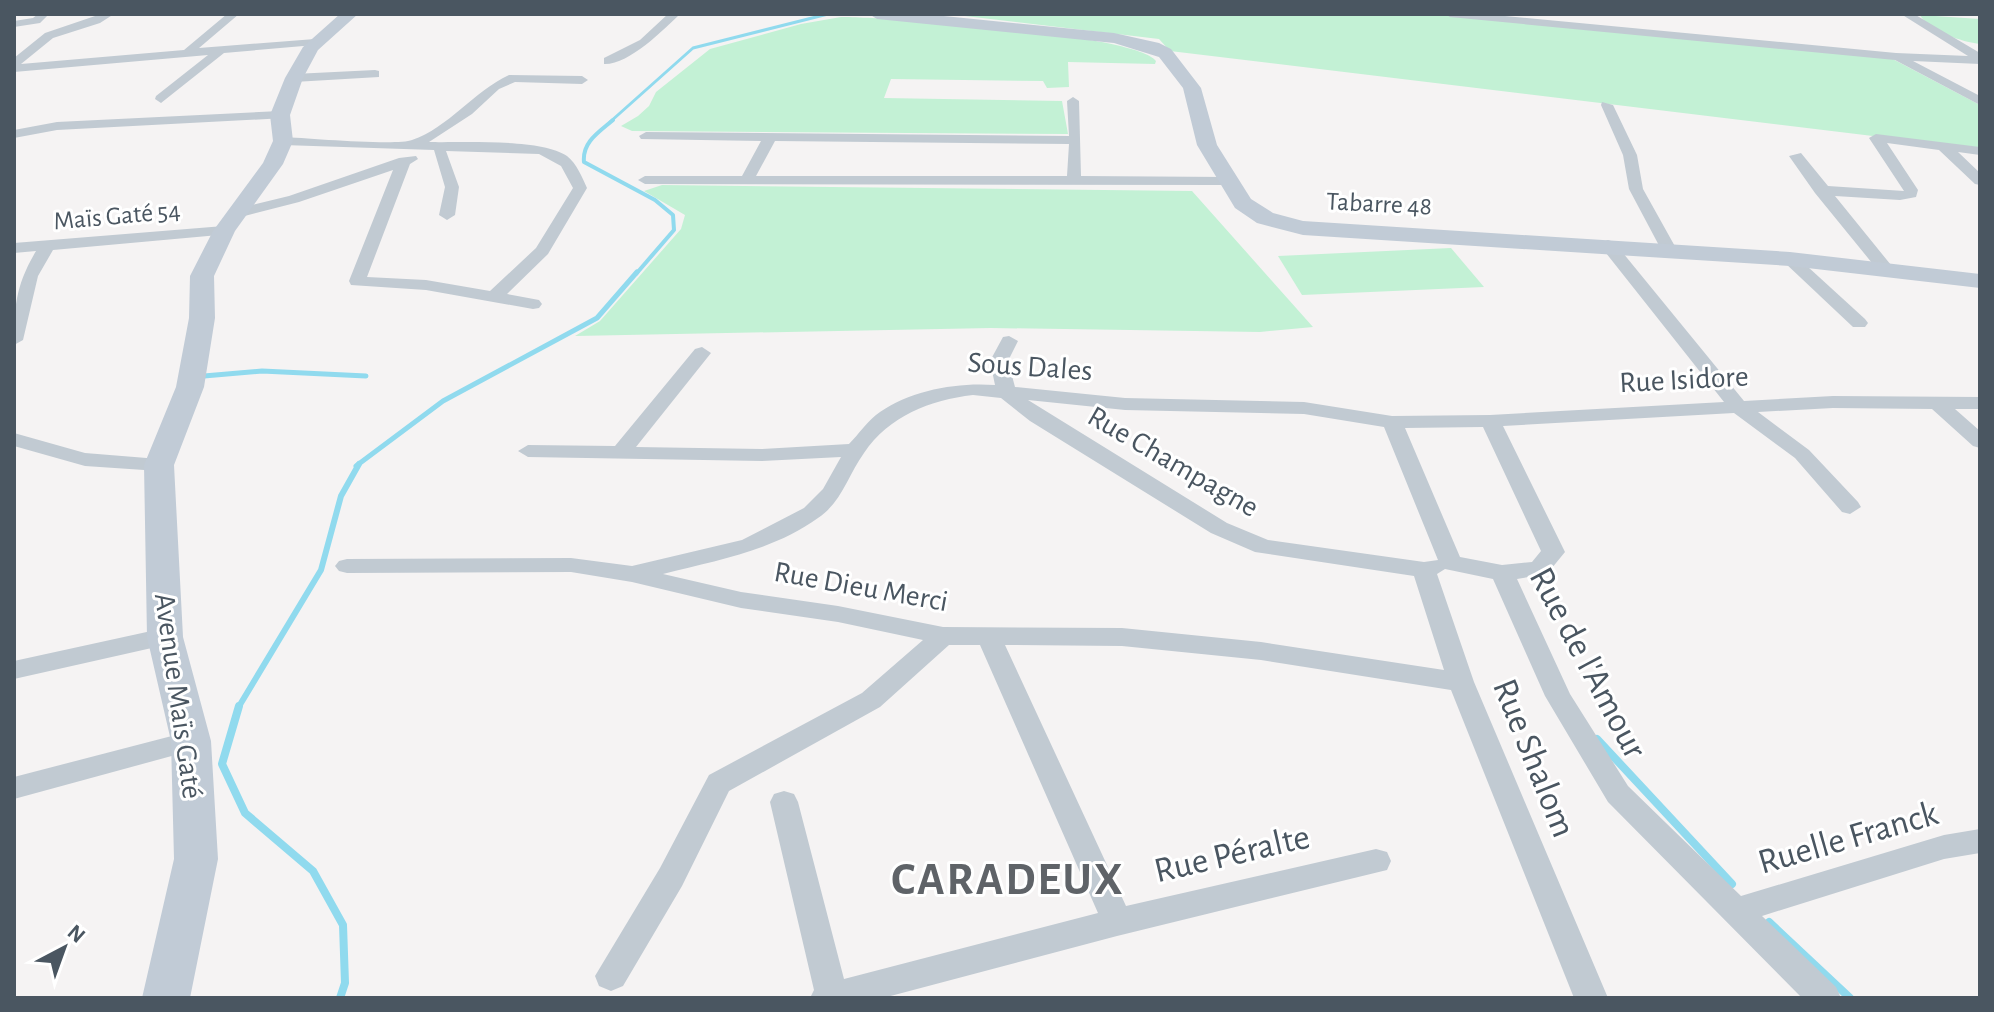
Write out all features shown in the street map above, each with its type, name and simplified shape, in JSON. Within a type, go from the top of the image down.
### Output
[{"type":"street","points":[[14,24],[36,21],[44,14]]},
{"type":"street","points":[[14,66],[35,45],[54,34],[90,25],[109,14]]},
{"type":"street","points":[[188,52],[234,14]]},
{"type":"street","points":[[350,14],[315,42],[294,78],[280,115],[283,141],[541,150],[562,157],[570,166],[580,188],[542,251],[494,297]]},
{"type":"street","points":[[608,61],[644,42],[661,23],[675,14]]},
{"type":"street","name":"Tabarre 48","points":[[877,14],[1114,38],[1165,53],[1192,88],[1207,145],[1243,203],[1265,218],[1303,228],[1608,245],[1790,259],[1980,281]]},
{"type":"street","points":[[1450,14],[1896,57],[1980,59]]},
{"type":"street","points":[[1622,14],[1636,32]]},
{"type":"street","points":[[1906,14],[1980,59]]},
{"type":"street","points":[[14,66],[315,42]]},
{"type":"street","points":[[14,47],[35,45]]},
{"type":"street","points":[[161,99],[222,49]]},
{"type":"street","points":[[1896,57],[1980,101]]},
{"type":"street","points":[[294,78],[375,74]]},
{"type":"street","points":[[416,144],[467,111],[495,86],[513,78],[582,80]]},
{"type":"street","points":[[1073,101],[1076,140],[1074,180]]},
{"type":"street","points":[[1607,105],[1630,155],[1636,189],[1669,250]]},
{"type":"street","points":[[14,134],[57,126],[280,115]]},
{"type":"street","points":[[646,136],[1076,140]]},
{"type":"street","points":[[747,179],[770,138]]},
{"type":"street","points":[[1820,190],[1900,196],[1911,194],[1876,138],[1980,151]]},
{"type":"street","name":"Avenue Maïs Gaté","points":[[166,998],[196,859],[191,741],[165,637],[159,465],[190,387],[202,318],[202,276],[230,222],[273,164],[283,141]]},
{"type":"street","points":[[1944,147],[1980,181]]},
{"type":"street","points":[[444,149],[452,187],[447,215]]},
{"type":"street","name":"Maïs Gaté 54","points":[[14,248],[230,222],[444,149]]},
{"type":"street","points":[[1796,156],[1820,190],[1887,270]]},
{"type":"street","points":[[404,161],[357,281],[426,285],[533,304]]},
{"type":"street","points":[[645,180],[1228,181]]},
{"type":"street","points":[[1608,245],[1738,407],[1802,454],[1850,507]]},
{"type":"street","points":[[14,340],[30,276],[47,246]]},
{"type":"street","points":[[1790,259],[1859,323]]},
{"type":"street","points":[[1006,392],[999,361],[1009,341]]},
{"type":"street","points":[[621,452],[702,353]]},
{"type":"street","name":"Sous Dales","points":[[632,574],[750,545],[812,513],[832,492],[855,450],[887,416],[939,393],[973,389],[1125,404],[1304,408],[1392,422]]},
{"type":"street","name":"Rue Champagne","points":[[1006,392],[1037,417],[1219,528],[1263,547],[1438,567]]},
{"type":"street","points":[[1935,401],[1980,442]]},
{"type":"street","name":"Rue Isidore","points":[[1392,422],[1490,421],[1738,407],[1935,401],[1980,403]]},
{"type":"street","points":[[1490,421],[1553,552],[1539,569],[1502,573]]},
{"type":"street","points":[[1392,422],[1438,567]]},
{"type":"street","points":[[14,439],[29,446],[104,464],[159,465]]},
{"type":"street","points":[[528,451],[762,455],[855,450]]},
{"type":"street","name":"Rue Dieu Merci","points":[[347,566],[571,565],[632,574],[741,600],[838,614],[943,636],[1122,637],[1261,651],[1461,682]]},
{"type":"street","name":"Rue de l'Amour","points":[[1438,567],[1502,573],[1558,696],[1618,794],[1824,998]]},
{"type":"street","name":"Rue Shalom","points":[[1438,567],[1461,682],[1591,998]]},
{"type":"street","points":[[988,635],[1117,922]]},
{"type":"street","points":[[611,976],[671,877],[719,783],[871,700],[943,636]]},
{"type":"street","points":[[14,670],[165,637]]},
{"type":"street","points":[[14,788],[191,741]]},
{"type":"street","points":[[784,802],[830,997]]},
{"type":"street","name":"Ruelle Franck","points":[[1738,910],[1944,847],[1980,841]]},
{"type":"street","name":"Rue Péralte","points":[[830,997],[1117,922],[1376,861]]},
{"type":"green space","points":[[948,14],[1438,14],[1887,56],[1980,105],[1980,149],[1170,51],[1159,39]]},
{"type":"green space","points":[[1920,15],[1980,19],[1980,44],[1938,31]]},
{"type":"green space","points":[[841,17],[1060,35],[1139,51],[1156,61],[1155,64],[1068,62],[1069,87],[1047,88],[1043,81],[891,79],[884,98],[1062,101],[1068,134],[632,131],[621,126],[638,116],[649,106],[656,92],[710,49],[801,24]]},
{"type":"green space","points":[[662,185],[1192,191],[1313,327],[1260,332],[991,328],[575,336],[600,321],[681,229],[685,215],[644,191]]},
{"type":"green space","points":[[1451,248],[1484,287],[1302,295],[1278,256]]},
{"type":"waterway","points":[[610,122],[693,48],[828,14]]},
{"type":"waterway","points":[[613,120],[589,143],[584,162],[655,200],[673,215],[674,230],[636,274]]},
{"type":"waterway","points":[[356,466],[443,401],[597,318],[637,272]]},
{"type":"waterway","points":[[199,373],[204,376],[262,371],[366,376]]},
{"type":"waterway","points":[[239,707],[321,570],[341,496],[359,464]]},
{"type":"waterway","points":[[239,707],[222,764],[245,813],[313,871],[343,925],[345,983],[340,998]]},
{"type":"waterway","points":[[1597,739],[1732,884]]},
{"type":"waterway","points":[[1769,922],[1850,998]]},
{"type":"district","name":"CARADEUX","points":[[1008,880]]}]
